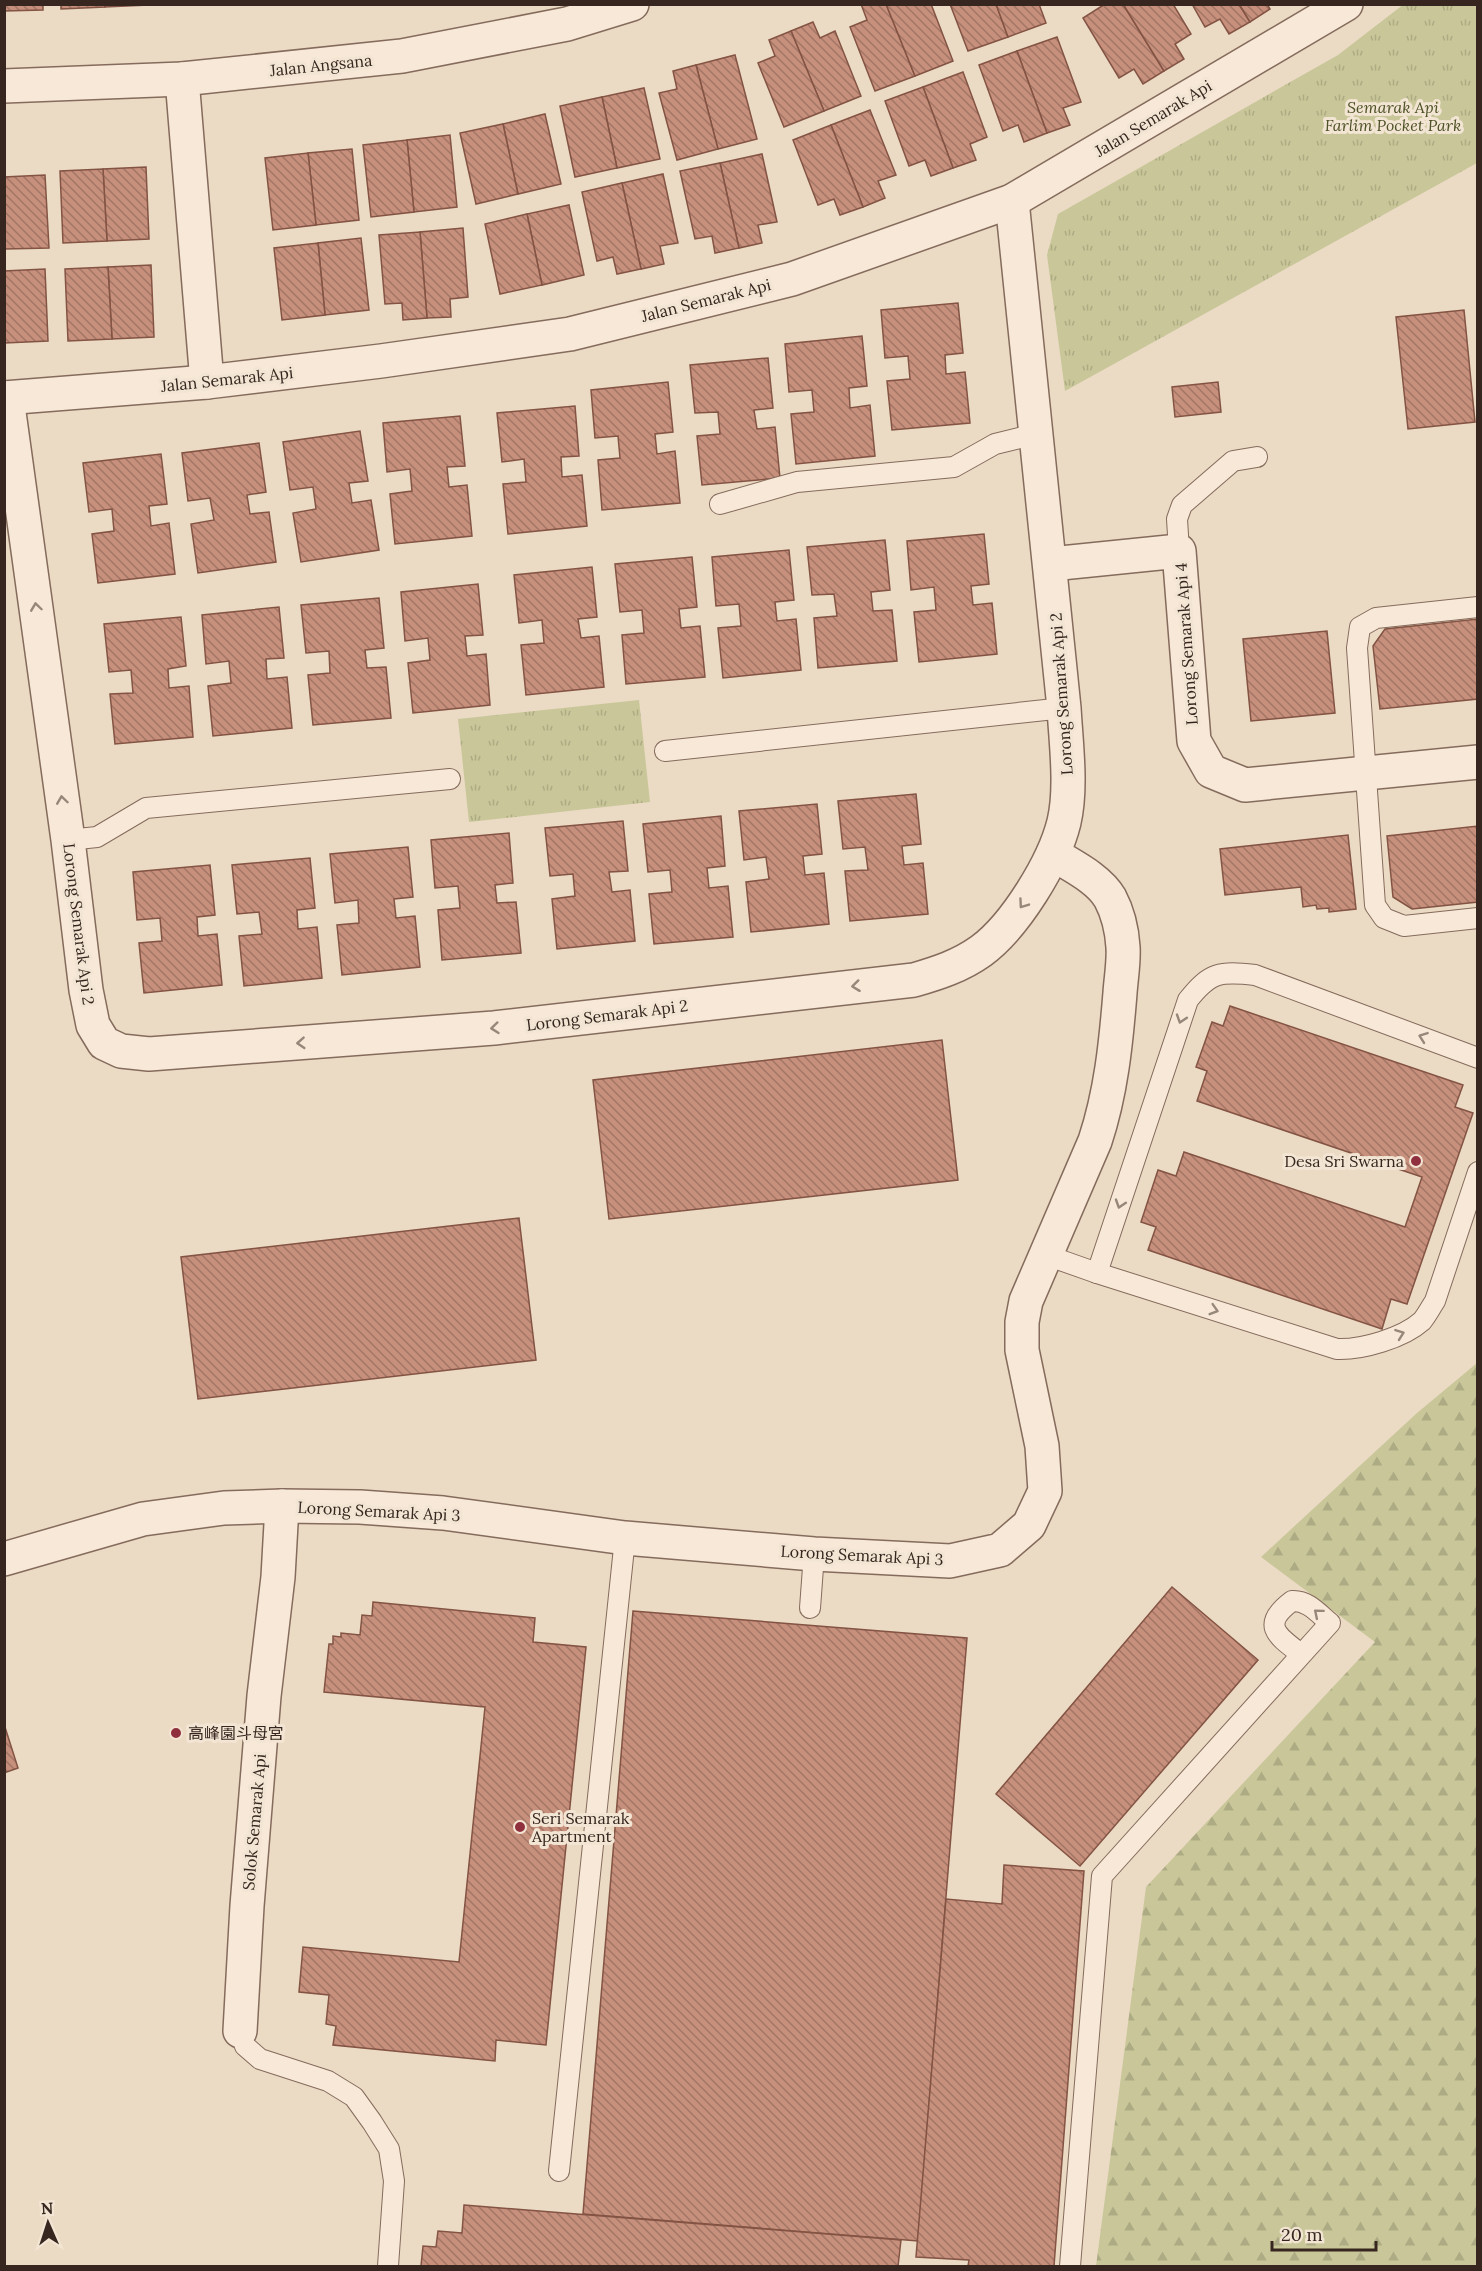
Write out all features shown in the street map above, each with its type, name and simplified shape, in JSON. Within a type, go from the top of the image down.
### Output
[{"type":"street","name":"Jalan Angsana","points":[[4,86],[182,79],[402,56],[567,24],[632,4]]},
{"type":"street","name":"Jalan Semarak Api","points":[[6,398],[207,382],[381,361],[570,334],[792,279],[1012,201],[1346,4]]},
{"type":"street","points":[[182,79],[207,382]]},
{"type":"street","name":"Lorong Semarak Api 2","points":[[6,398],[68,840],[86,990],[93,1025],[104,1042],[121,1051],[149,1054],[494,1028],[914,980],[951,969],[982,950],[1011,920],[1037,883],[1053,854],[1064,821],[1067,781],[1064,708],[1012,201]]},
{"type":"street","name":"Lorong Semarak Api 4","points":[[1051,564],[1179,551],[1194,741],[1211,771],[1245,785],[1478,762]]},
{"type":"street","name":"Lorong Semarak Api 3","points":[[4,1559],[143,1519],[224,1508],[282,1506],[360,1507],[443,1513],[625,1538],[814,1554],[950,1560],[1000,1550],[1029,1525],[1045,1491],[1042,1446],[1022,1350],[1022,1322],[1026,1301],[1095,1141],[1104,1114],[1111,1084],[1123,948],[1118,919],[1109,897],[1092,878],[1053,854]]},
{"type":"street","name":"Solok Semarak Api","points":[[240,2031],[249,1882],[264,1696],[278,1577],[282,1506]]},
{"type":"lane","points":[[720,504],[797,482],[954,467],[994,444],[1036,434]]},
{"type":"lane","points":[[1179,551],[1177,519],[1182,505],[1233,461],[1257,458]]},
{"type":"lane","points":[[1478,607],[1376,618],[1360,627],[1357,648],[1375,905],[1384,918],[1404,926],[1478,918]]},
{"type":"lane","points":[[665,751],[1064,708]]},
{"type":"lane","points":[[68,840],[97,837],[146,808],[450,779]]},
{"type":"lane","points":[[1097,1273],[1188,1000],[1200,985],[1216,975],[1235,973],[1255,975],[1478,1058]]},
{"type":"lane","points":[[1046,1255],[1337,1349],[1355,1350],[1409,1331],[1424,1319],[1435,1301],[1478,1172]]},
{"type":"lane","points":[[559,2171],[625,1538]]},
{"type":"lane","points":[[810,1608],[814,1554]]},
{"type":"lane","points":[[1070,2266],[1102,1876],[1301,1654]]},
{"type":"lane","points":[[240,2031],[245,2046],[260,2059],[328,2081],[354,2097],[378,2131],[389,2149],[394,2181],[388,2266]]},
{"type":"green space","name":"Semarak Api Farlim Pocket Park","points":[[1404,4],[1477,5],[1477,163],[1065,391],[1047,255],[1058,214],[1338,55]]},
{"type":"green space","points":[[639,700],[650,802],[469,822],[458,719]]},
{"type":"green space","points":[[1477,1363],[1477,2266],[1096,2266],[1146,1887],[1375,1642],[1261,1557],[1417,1413]]},
{"type":"building","points":[[4,4],[43,4],[43,10],[4,11]]},
{"type":"building","points":[[61,4],[105,4],[105,7],[61,9]]},
{"type":"building","points":[[105,4],[148,4],[148,5],[105,7]]},
{"type":"building","points":[[861,4],[886,4],[915,76],[875,91],[850,27],[867,20]]},
{"type":"building","points":[[886,4],[931,4],[953,61],[915,76]]},
{"type":"building","points":[[950,4],[996,4],[1008,37],[968,51]]},
{"type":"building","points":[[996,4],[1039,4],[1046,23],[1008,37]]},
{"type":"building","points":[[1105,4],[1123,4],[1164,71],[1143,84],[1134,69],[1119,78],[1083,18]]},
{"type":"building","points":[[1123,4],[1173,4],[1191,34],[1175,44],[1184,59],[1164,71]]},
{"type":"building","points":[[1192,4],[1239,4],[1250,22],[1229,34],[1220,19],[1205,27]]},
{"type":"building","points":[[1239,4],[1267,4],[1270,9],[1250,22]]},
{"type":"building","points":[[813,22],[820,38],[835,31],[861,96],[824,111],[791,31]]},
{"type":"building","points":[[791,31],[824,111],[784,127],[758,63],[775,56],[769,40]]},
{"type":"building","points":[[1057,37],[1081,102],[1063,108],[1070,125],[1047,133],[1017,51]]},
{"type":"building","points":[[1017,51],[1047,133],[1024,142],[1018,125],[1003,131],[979,65]]},
{"type":"building","points":[[735,55],[757,139],[718,149],[696,65]]},
{"type":"building","points":[[696,65],[718,149],[677,160],[659,93],[677,89],[673,71]]},
{"type":"building","points":[[963,72],[987,137],[970,144],[976,160],[953,168],[923,87]]},
{"type":"building","points":[[923,87],[953,168],[931,176],[925,160],[909,166],[885,101]]},
{"type":"building","points":[[644,88],[660,159],[617,168],[602,97]]},
{"type":"building","points":[[602,97],[617,168],[575,177],[560,106]]},
{"type":"building","points":[[870,110],[896,175],[878,181],[885,198],[863,207],[831,125]]},
{"type":"building","points":[[545,114],[561,184],[518,194],[503,124]]},
{"type":"building","points":[[503,124],[518,194],[476,204],[460,133]]},
{"type":"building","points":[[831,125],[863,207],[840,215],[834,199],[818,205],[793,140]]},
{"type":"building","points":[[450,135],[457,207],[414,212],[407,140]]},
{"type":"building","points":[[407,140],[414,212],[371,217],[363,145]]},
{"type":"building","points":[[352,149],[359,220],[316,225],[308,153]]},
{"type":"building","points":[[308,153],[316,225],[273,230],[265,158]]},
{"type":"building","points":[[762,154],[777,222],[758,225],[762,243],[739,248],[720,163]]},
{"type":"building","points":[[720,163],[739,248],[715,253],[712,236],[695,239],[680,171]]},
{"type":"building","points":[[146,167],[149,239],[107,241],[103,169]]},
{"type":"building","points":[[103,169],[107,241],[63,243],[60,171]]},
{"type":"building","points":[[663,174],[678,243],[660,246],[664,264],[641,269],[622,183]]},
{"type":"building","points":[[45,175],[49,248],[5,249],[4,177]]},
{"type":"building","points":[[622,183],[641,269],[617,274],[613,257],[597,261],[582,192]]},
{"type":"building","points":[[569,205],[584,275],[542,285],[527,214]]},
{"type":"building","points":[[527,214],[542,285],[500,294],[485,224]]},
{"type":"building","points":[[463,228],[468,297],[450,299],[451,317],[427,318],[420,232]]},
{"type":"building","points":[[420,232],[427,318],[403,320],[402,303],[385,304],[379,235]]},
{"type":"building","points":[[361,238],[369,310],[325,315],[318,243]]},
{"type":"building","points":[[318,243],[325,315],[282,320],[274,248]]},
{"type":"building","points":[[151,265],[154,337],[112,339],[108,267]]},
{"type":"building","points":[[108,267],[112,339],[68,341],[65,269]]},
{"type":"building","points":[[45,269],[48,341],[5,343],[4,271]]},
{"type":"building","points":[[958,303],[963,353],[945,355],[946,374],[965,372],[970,423],[892,430],[887,381],[910,379],[908,356],[885,358],[881,310]]},
{"type":"building","points":[[1464,310],[1475,422],[1408,429],[1396,317]]},
{"type":"building","points":[[862,336],[867,386],[849,388],[850,408],[870,405],[875,456],[796,464],[791,414],[814,412],[812,390],[789,392],[785,344]]},
{"type":"building","points":[[768,358],[773,408],[754,410],[757,429],[775,427],[780,478],[702,485],[697,436],[720,434],[718,412],[695,413],[690,365]]},
{"type":"building","points":[[668,382],[673,432],[655,434],[657,454],[675,451],[680,503],[602,510],[598,460],[620,458],[618,436],[595,438],[591,390]]},
{"type":"building","points":[[1218,382],[1221,412],[1175,417],[1172,387]]},
{"type":"building","points":[[575,406],[579,456],[561,457],[562,477],[582,475],[587,526],[508,534],[503,484],[526,482],[524,459],[502,462],[497,413]]},
{"type":"building","points":[[460,416],[465,466],[447,467],[449,487],[467,485],[472,536],[395,544],[390,494],[412,491],[410,469],[387,472],[383,423]]},
{"type":"building","points":[[360,431],[368,481],[349,483],[352,503],[371,500],[379,550],[301,562],[293,513],[316,509],[313,487],[290,490],[283,442]]},
{"type":"building","points":[[259,443],[266,492],[247,495],[250,514],[269,512],[276,562],[198,573],[191,524],[214,520],[210,498],[188,501],[182,453]]},
{"type":"building","points":[[161,454],[167,504],[149,506],[151,526],[169,523],[175,574],[98,583],[92,534],[114,531],[112,509],[89,512],[83,463]]},
{"type":"building","points":[[984,534],[989,584],[971,586],[973,605],[992,603],[997,654],[919,662],[914,612],[936,610],[934,587],[911,590],[907,541]]},
{"type":"building","points":[[885,540],[890,590],[871,592],[873,611],[892,610],[897,661],[818,668],[814,618],[837,616],[834,594],[812,595],[807,547]]},
{"type":"building","points":[[789,550],[794,600],[775,602],[777,621],[796,619],[801,670],[723,678],[718,628],[741,626],[739,604],[716,606],[712,557]]},
{"type":"building","points":[[692,557],[697,607],[679,609],[681,628],[700,626],[705,677],[626,684],[622,635],[644,633],[642,610],[620,612],[615,564]]},
{"type":"building","points":[[592,567],[597,617],[578,619],[581,638],[599,636],[604,687],[526,695],[521,645],[544,643],[542,620],[519,623],[514,575]]},
{"type":"building","points":[[478,584],[483,635],[465,636],[467,656],[486,654],[490,705],[413,713],[408,663],[430,660],[428,638],[405,641],[401,592]]},
{"type":"building","points":[[379,598],[384,648],[365,650],[367,668],[386,667],[391,718],[313,725],[308,675],[330,673],[329,651],[306,653],[301,605]]},
{"type":"building","points":[[279,607],[284,658],[266,659],[267,679],[287,677],[292,728],[213,736],[208,686],[231,683],[229,661],[206,664],[202,615]]},
{"type":"building","points":[[181,617],[186,666],[168,669],[169,688],[189,686],[193,737],[115,744],[110,694],[133,693],[131,670],[109,672],[104,624]]},
{"type":"building","points":[[1478,619],[1478,699],[1380,709],[1373,646],[1385,629]]},
{"type":"building","points":[[1327,631],[1335,713],[1251,721],[1243,639]]},
{"type":"building","points":[[916,794],[921,844],[902,846],[904,865],[923,863],[928,914],[850,921],[845,871],[868,870],[865,847],[843,849],[838,801]]},
{"type":"building","points":[[817,804],[822,854],[803,856],[805,875],[824,873],[829,924],[751,932],[746,882],[769,879],[766,857],[744,860],[739,811]]},
{"type":"building","points":[[721,816],[725,866],[707,868],[709,888],[728,886],[733,937],[654,944],[649,894],[672,892],[670,870],[648,872],[643,824]]},
{"type":"building","points":[[623,821],[628,871],[609,872],[612,892],[630,890],[635,941],[557,949],[552,899],[575,896],[573,874],[550,876],[545,828]]},
{"type":"building","points":[[1478,826],[1478,902],[1412,909],[1393,897],[1387,836]]},
{"type":"building","points":[[509,833],[513,883],[495,885],[497,903],[516,902],[521,953],[442,960],[438,910],[460,908],[458,886],[435,888],[431,840]]},
{"type":"building","points":[[1348,835],[1356,909],[1329,912],[1329,908],[1317,909],[1316,905],[1303,907],[1301,887],[1225,895],[1220,849]]},
{"type":"building","points":[[408,847],[413,897],[394,899],[396,918],[415,916],[420,967],[342,975],[337,925],[359,923],[358,900],[335,903],[330,854]]},
{"type":"building","points":[[310,858],[315,908],[297,910],[298,929],[317,927],[322,978],[244,986],[239,936],[262,934],[259,912],[237,914],[232,865]]},
{"type":"building","points":[[210,865],[215,915],[197,917],[198,936],[217,934],[222,985],[144,993],[139,943],[162,941],[160,918],[137,920],[133,872]]},
{"type":"building","name":"Desa Sri Swarna","points":[[1230,1006],[1463,1085],[1455,1107],[1473,1113],[1407,1304],[1391,1299],[1382,1329],[1148,1250],[1156,1227],[1141,1222],[1158,1170],[1176,1176],[1184,1152],[1405,1227],[1422,1177],[1197,1101],[1207,1071],[1196,1067],[1212,1022],[1223,1026]]},
{"type":"building","points":[[942,1040],[958,1180],[609,1219],[593,1080]]},
{"type":"building","points":[[519,1218],[536,1360],[198,1399],[181,1257]]},
{"type":"building","points":[[1172,1587],[1258,1660],[1080,1866],[996,1794]]},
{"type":"building","name":"Seri Semarak Apartment","points":[[373,1602],[535,1618],[533,1642],[586,1647],[546,2045],[496,2040],[495,2061],[333,2045],[336,2026],[326,2024],[329,1995],[299,1992],[303,1947],[459,1962],[485,1707],[324,1692],[329,1644],[333,1644],[333,1636],[341,1637],[341,1633],[360,1635],[362,1615],[372,1616]]},
{"type":"building","points":[[633,1611],[967,1638],[918,2241],[583,2214]]},
{"type":"building","points":[[4,1724],[18,1768],[4,1773]]},
{"type":"building","points":[[1004,1865],[1084,1871],[1054,2266],[968,2266],[969,2260],[916,2257],[946,1899],[1002,1904]]},
{"type":"building","points":[[464,2205],[901,2240],[898,2266],[421,2266],[423,2246],[436,2247],[438,2231],[462,2233]]},
{"type":"place","name":"Desa Sri Swarna","points":[[1416,1161]]},
{"type":"place","name":"高峰園斗母宮","points":[[176,1733]]},
{"type":"place","name":"Seri Semarak Apartment","points":[[520,1827]]}]
